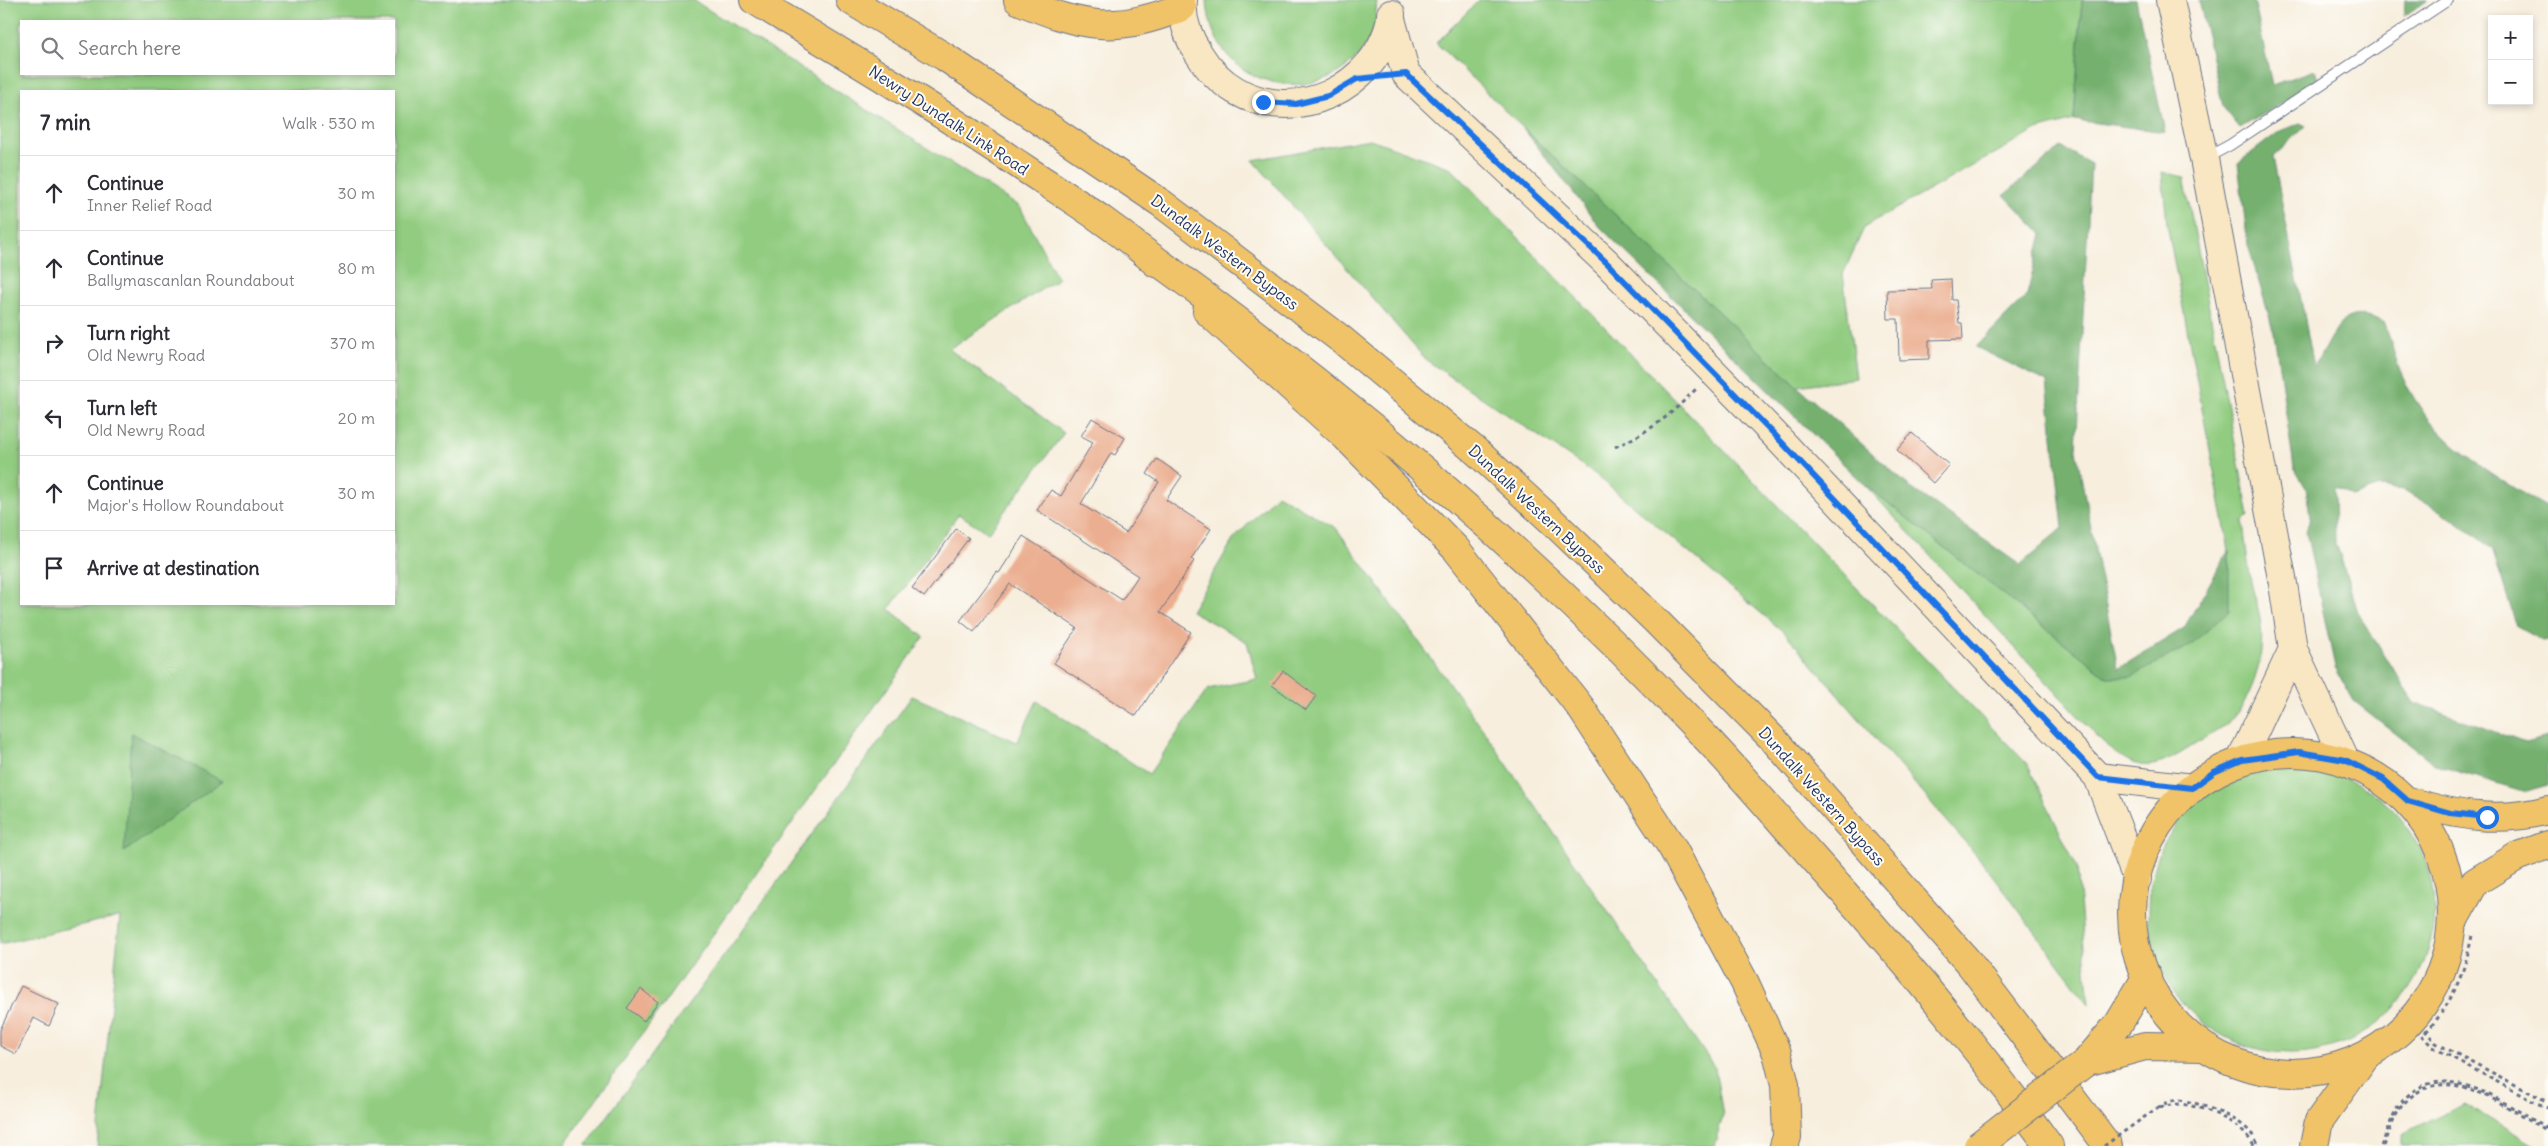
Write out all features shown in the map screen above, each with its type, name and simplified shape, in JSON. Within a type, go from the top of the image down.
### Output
[{"type":"main road","name":"Newry Dundalk Link Road","points":[[754,0],[953,120],[1139,248]]},
{"type":"main road","name":"Dundalk Western Bypass","points":[[850,0],[945,57],[1161,203],[1342,340],[1478,454],[1554,523],[1655,620],[1774,740],[1970,964],[2106,1146]]},
{"type":"main road","points":[[1018,0],[1078,22],[1108,26],[1153,19],[1182,3],[1190,39],[1207,68],[1232,89],[1263,102],[1296,104],[1328,96],[1357,79],[1378,53],[1391,10]]},
{"type":"main road","points":[[2170,0],[2204,159],[2284,584],[2293,649],[2345,760]]},
{"type":"main road","points":[[1391,10],[1406,74],[1606,262],[1714,372],[2098,777],[2137,879]]},
{"type":"main road","points":[[1357,79],[1406,74]]},
{"type":"main road","points":[[1139,248],[1345,436],[1456,549],[1581,708],[1672,847],[1745,983],[1776,1053],[1785,1085],[1786,1137],[1784,1146]]},
{"type":"main road","points":[[1139,248],[1276,350],[1449,491],[1586,617],[1709,741],[1843,891],[1933,996],[2050,1146]]},
{"type":"main road","points":[[2242,760],[2293,649]]},
{"type":"main road","points":[[2463,925],[2439,844],[2408,801],[2383,779],[2345,760],[2299,752],[2242,760],[2214,772],[2176,801],[2154,830],[2141,858],[2131,906],[2137,955],[2162,1008],[2203,1047],[2244,1067],[2277,1074],[2313,1073],[2364,1058],[2417,1025],[2440,979],[2463,925],[2475,882],[2516,857],[2548,845]]},
{"type":"main road","points":[[2098,777],[2192,788]]},
{"type":"main road","points":[[2408,801],[2450,813],[2487,817],[2527,815],[2548,810]]},
{"type":"main road","points":[[1978,1146],[2086,1062],[2119,1022],[2147,976]]},
{"type":"main road","points":[[2086,1062],[2145,1046],[2203,1047]]},
{"type":"main road","points":[[2314,1146],[2319,1121],[2364,1058]]},
{"type":"lane","points":[[2204,159],[2230,145],[2448,0]]},
{"type":"path","points":[[1615,447],[1647,432],[1665,420],[1714,372]]},
{"type":"path","points":[[2417,1025],[2458,986],[2469,955],[2463,925]]},
{"type":"path","points":[[2417,1025],[2436,1043],[2548,1105]]},
{"type":"path","points":[[2417,1025],[2433,1047],[2536,1103],[2548,1105]]},
{"type":"path","points":[[2382,1146],[2400,1108],[2418,1091],[2433,1085],[2456,1084],[2483,1094],[2548,1131]]},
{"type":"path","points":[[2106,1146],[2157,1108],[2169,1101],[2179,1100],[2201,1106],[2233,1119],[2250,1132],[2258,1146]]},
{"type":"path","points":[[2157,1108],[2179,1104],[2200,1109],[2231,1122],[2248,1134],[2254,1146]]},
{"type":"green space","points":[[0,0],[693,0],[1020,207],[1058,279],[949,349],[1064,433],[988,533],[959,514],[889,609],[924,637],[563,1146],[97,1146],[120,916],[0,944]]},
{"type":"green space","points":[[1207,0],[1377,0],[1375,23],[1361,52],[1339,72],[1312,83],[1283,84],[1255,76],[1231,59],[1214,34]]},
{"type":"green space","points":[[1479,0],[2082,0],[2074,120],[2037,130],[1865,226],[1843,274],[1856,378],[1797,386],[1523,128],[1436,43]]},
{"type":"green space","points":[[2082,0],[2136,0],[2165,132],[2074,120]]},
{"type":"green space","points":[[2199,0],[2254,0],[2272,85],[2315,70],[2319,82],[2240,128],[2223,107]]},
{"type":"green space","points":[[2405,0],[2427,0],[2404,16]]},
{"type":"green space","points":[[2300,123],[2306,126],[2273,157],[2314,366],[2333,333],[2348,318],[2357,316],[2370,317],[2385,323],[2403,377],[2429,419],[2465,454],[2485,469],[2548,508],[2548,640],[2542,641],[2517,627],[2492,549],[2459,523],[2404,490],[2379,487],[2352,496],[2334,487],[2335,540],[2359,615],[2414,702],[2525,743],[2548,737],[2548,786],[2526,792],[2436,765],[2354,701],[2335,667],[2306,532],[2310,517],[2306,488],[2294,468],[2274,333],[2248,245],[2238,163],[2280,131]]},
{"type":"green space","points":[[1523,128],[1797,386],[1911,488],[2020,565],[2063,528],[2047,382],[1976,347],[2027,295],[2042,234],[2004,195],[2061,147],[2091,164],[2076,450],[2118,669],[2184,628],[2229,550],[2229,611],[2192,644],[2131,677],[2107,677],[1863,483],[1600,227]]},
{"type":"green space","points":[[1370,139],[1451,168],[2027,764],[2077,867],[2089,1004],[1983,863],[1786,634],[1595,474],[1426,360],[1253,160]]},
{"type":"green space","points":[[2162,172],[2184,177],[2249,516],[2243,522],[2262,640],[2261,653],[2254,681],[2249,694],[2234,717],[2224,726],[2173,758],[2161,763],[2142,765],[2124,758],[2102,742],[1863,483],[2107,677],[2192,644],[2228,611],[2229,550],[2167,224]]},
{"type":"green space","points":[[1277,494],[1336,528],[1484,731],[1715,1068],[1723,1115],[1714,1146],[586,1146],[912,696],[1017,742],[1037,701],[1149,774],[1208,689],[1257,679],[1247,642],[1191,611],[1233,540]]},
{"type":"green space","points":[[131,733],[222,781],[124,852]]},
{"type":"green space","points":[[2277,767],[2305,767],[2333,773],[2359,784],[2382,799],[2402,819],[2417,842],[2428,868],[2434,896],[2432,938],[2417,978],[2402,1001],[2382,1021],[2359,1036],[2333,1047],[2305,1053],[2277,1053],[2249,1047],[2223,1036],[2200,1021],[2180,1001],[2165,978],[2154,952],[2148,924],[2148,896],[2154,868],[2165,842],[2180,819],[2200,799],[2223,784],[2249,773]]},
{"type":"green space","points":[[2464,1103],[2536,1146],[2401,1146],[2404,1133]]},
{"type":"building","points":[[1951,279],[1952,300],[1956,300],[1959,323],[1962,323],[1963,339],[1929,340],[1929,359],[1899,360],[1898,319],[1888,319],[1887,290],[1932,289],[1931,280]]},
{"type":"building","points":[[1092,418],[1125,438],[1115,455],[1111,453],[1081,504],[1126,533],[1159,482],[1147,474],[1157,459],[1182,476],[1166,500],[1211,529],[1191,559],[1194,561],[1160,612],[1191,632],[1136,716],[1054,663],[1077,628],[1010,584],[974,632],[960,621],[997,572],[999,573],[1023,536],[1122,600],[1138,576],[1037,510],[1051,490],[1061,496],[1093,442],[1081,436]]},
{"type":"building","points":[[1912,433],[1949,465],[1933,483],[1897,450]]},
{"type":"building","points":[[956,529],[969,538],[924,597],[912,588]]},
{"type":"building","points":[[1283,671],[1316,696],[1306,710],[1272,685]]},
{"type":"building","points":[[21,986],[59,1004],[49,1026],[34,1018],[16,1054],[0,1046],[0,1030]]},
{"type":"building","points":[[641,989],[658,1002],[644,1021],[627,1008]]},
{"type":"route","points":[[1263,102],[1296,104],[1328,96],[1357,79],[1406,74],[1606,262],[1774,434],[2098,777],[2192,788],[2214,772],[2242,760],[2299,752],[2345,760],[2383,779],[2408,801],[2450,813],[2487,817]]}]
